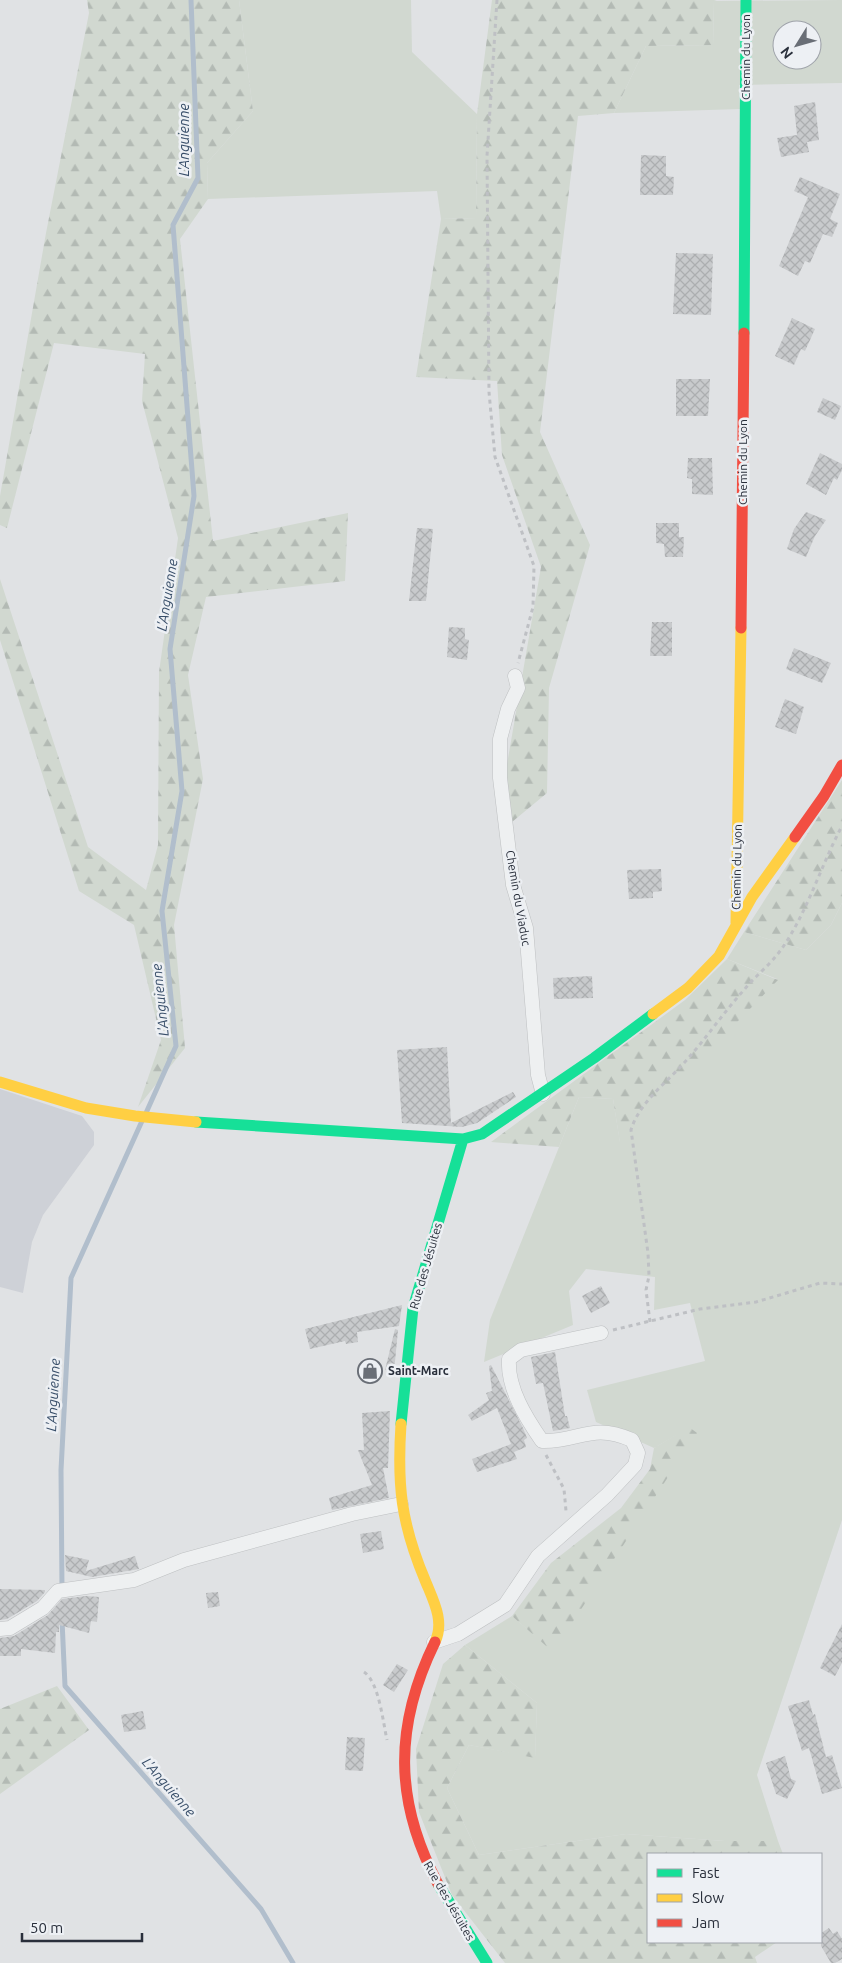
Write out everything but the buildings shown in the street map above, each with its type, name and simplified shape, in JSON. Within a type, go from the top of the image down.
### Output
[{"type":"street","name":"Chemin du Lyon","points":[[736,924],[743,576],[742,321],[746,164],[746,0]]},
{"type":"street","name":"Chemin du Viaduc","points":[[515,676],[518,688],[508,709],[500,739],[500,778],[514,885],[526,928],[538,1075],[543,1094]]},
{"type":"street","points":[[0,1082],[86,1108],[150,1118],[463,1139],[482,1134],[543,1094],[688,988],[719,956],[736,924],[766,877],[824,796],[842,765]]},
{"type":"street","name":"Rue des Jésuites","points":[[463,1139],[413,1308],[398,1452],[401,1504],[410,1545],[438,1613],[438,1633],[419,1674],[403,1751],[407,1802],[424,1857],[450,1906],[487,1963]]},
{"type":"street","points":[[434,1642],[458,1634],[504,1605],[538,1556],[607,1495],[635,1464],[638,1453],[632,1440],[615,1433],[598,1431],[542,1441],[524,1415],[508,1370],[509,1359],[521,1350],[601,1333]]},
{"type":"street","points":[[0,1629],[10,1628],[43,1608],[63,1590],[134,1580],[184,1560],[352,1514],[401,1504]]},
{"type":"path","points":[[497,0],[487,156],[489,392],[495,456],[534,566],[533,607],[515,676]]},
{"type":"path","points":[[650,1322],[646,1290],[649,1276],[648,1253],[631,1130],[635,1115],[685,1062],[745,988],[768,967],[782,949],[798,921],[826,856],[842,826]]},
{"type":"path","points":[[601,1333],[700,1309],[756,1302],[820,1283],[842,1284]]},
{"type":"path","points":[[542,1441],[541,1448],[552,1462],[564,1489],[566,1516],[558,1538]]},
{"type":"shaded area","points":[[0,1089],[82,1116],[94,1132],[94,1145],[43,1215],[32,1242],[23,1293],[0,1287]]},
{"type":"green space","points":[[87,0],[239,0],[253,111],[207,163],[208,199],[180,239],[213,541],[348,513],[345,581],[206,597],[188,675],[203,779],[174,925],[185,1048],[138,1107],[161,1040],[134,925],[79,891],[0,640],[0,579],[88,847],[146,890],[158,845],[159,672],[178,538],[142,401],[145,354],[54,343],[7,528],[0,525],[0,496],[46,233],[89,13]]},
{"type":"green space","points":[[239,0],[411,0],[412,52],[477,114],[476,218],[441,219],[437,191],[208,199],[207,163],[253,111]]},
{"type":"green space","points":[[492,0],[717,0],[714,1],[713,45],[646,46],[614,113],[578,116],[540,432],[590,545],[549,688],[547,793],[512,822],[506,770],[541,567],[502,455],[497,381],[416,377],[441,219],[476,218],[477,114]]},
{"type":"green space","points":[[842,0],[842,83],[739,85],[740,109],[614,113],[646,46],[713,45],[714,1]]},
{"type":"green space","points":[[842,780],[842,903],[831,925],[806,950],[744,932]]},
{"type":"green space","points":[[842,903],[842,1520],[757,1775],[778,1841],[725,1841],[626,1834],[479,1855],[447,1788],[469,1745],[535,1757],[537,1703],[465,1645],[512,1616],[553,1651],[689,1428],[654,1448],[596,1422],[587,1390],[705,1361],[690,1303],[654,1310],[655,1277],[586,1269],[569,1291],[573,1325],[484,1362],[490,1320],[579,1097],[613,1099],[620,1142],[777,979],[727,959],[744,932],[806,950],[831,925]]},
{"type":"green space","points":[[727,959],[778,980],[620,1143],[613,1099],[579,1097],[559,1147],[491,1142],[685,1000]]},
{"type":"green space","points":[[689,1427],[697,1433],[553,1652],[512,1616],[551,1563],[621,1508],[650,1469],[654,1448]]},
{"type":"green space","points":[[465,1645],[537,1703],[535,1758],[469,1745],[447,1788],[479,1855],[626,1834],[725,1841],[778,1841],[783,1853],[647,1853],[647,1943],[776,1943],[755,1957],[757,1963],[505,1963],[452,1895],[419,1812],[416,1749],[443,1664]]},
{"type":"green space","points":[[57,1686],[89,1730],[0,1794],[0,1709]]},
{"type":"waterway","name":"L'Anguienne","points":[[146,1113],[176,1046],[162,911],[182,791],[170,649],[194,496],[173,225],[198,178],[191,0]]},
{"type":"waterway","name":"L'Anguienne","points":[[62,1589],[61,1470],[71,1278],[142,1121]]},
{"type":"waterway","name":"L'Anguienne","points":[[62,1620],[65,1686],[261,1909],[293,1963]]},
{"type":"traffic: fast","points":[[744,333],[746,0]]},
{"type":"traffic: fast","points":[[196,1122],[463,1139],[482,1134],[594,1058],[653,1014]]},
{"type":"traffic: fast","points":[[401,1424],[413,1308],[463,1139]]},
{"type":"traffic: fast","points":[[438,1884],[487,1963]]},
{"type":"traffic: slow","points":[[736,923],[741,628]]},
{"type":"traffic: slow","points":[[653,1014],[688,988],[719,956],[752,897],[795,837]]},
{"type":"traffic: slow","points":[[0,1082],[86,1108],[135,1116],[196,1122]]},
{"type":"traffic: slow","points":[[401,1424],[400,1466],[402,1504],[417,1559],[437,1611],[439,1626],[435,1642]]},
{"type":"traffic: jam","points":[[741,628],[744,333]]},
{"type":"traffic: jam","points":[[795,837],[824,796],[842,765]]},
{"type":"traffic: jam","points":[[435,1642],[412,1704],[406,1734],[405,1763],[407,1793],[413,1823],[438,1884]]},
{"type":"place","name":"Saint-Marc","points":[[370,1371]]}]
